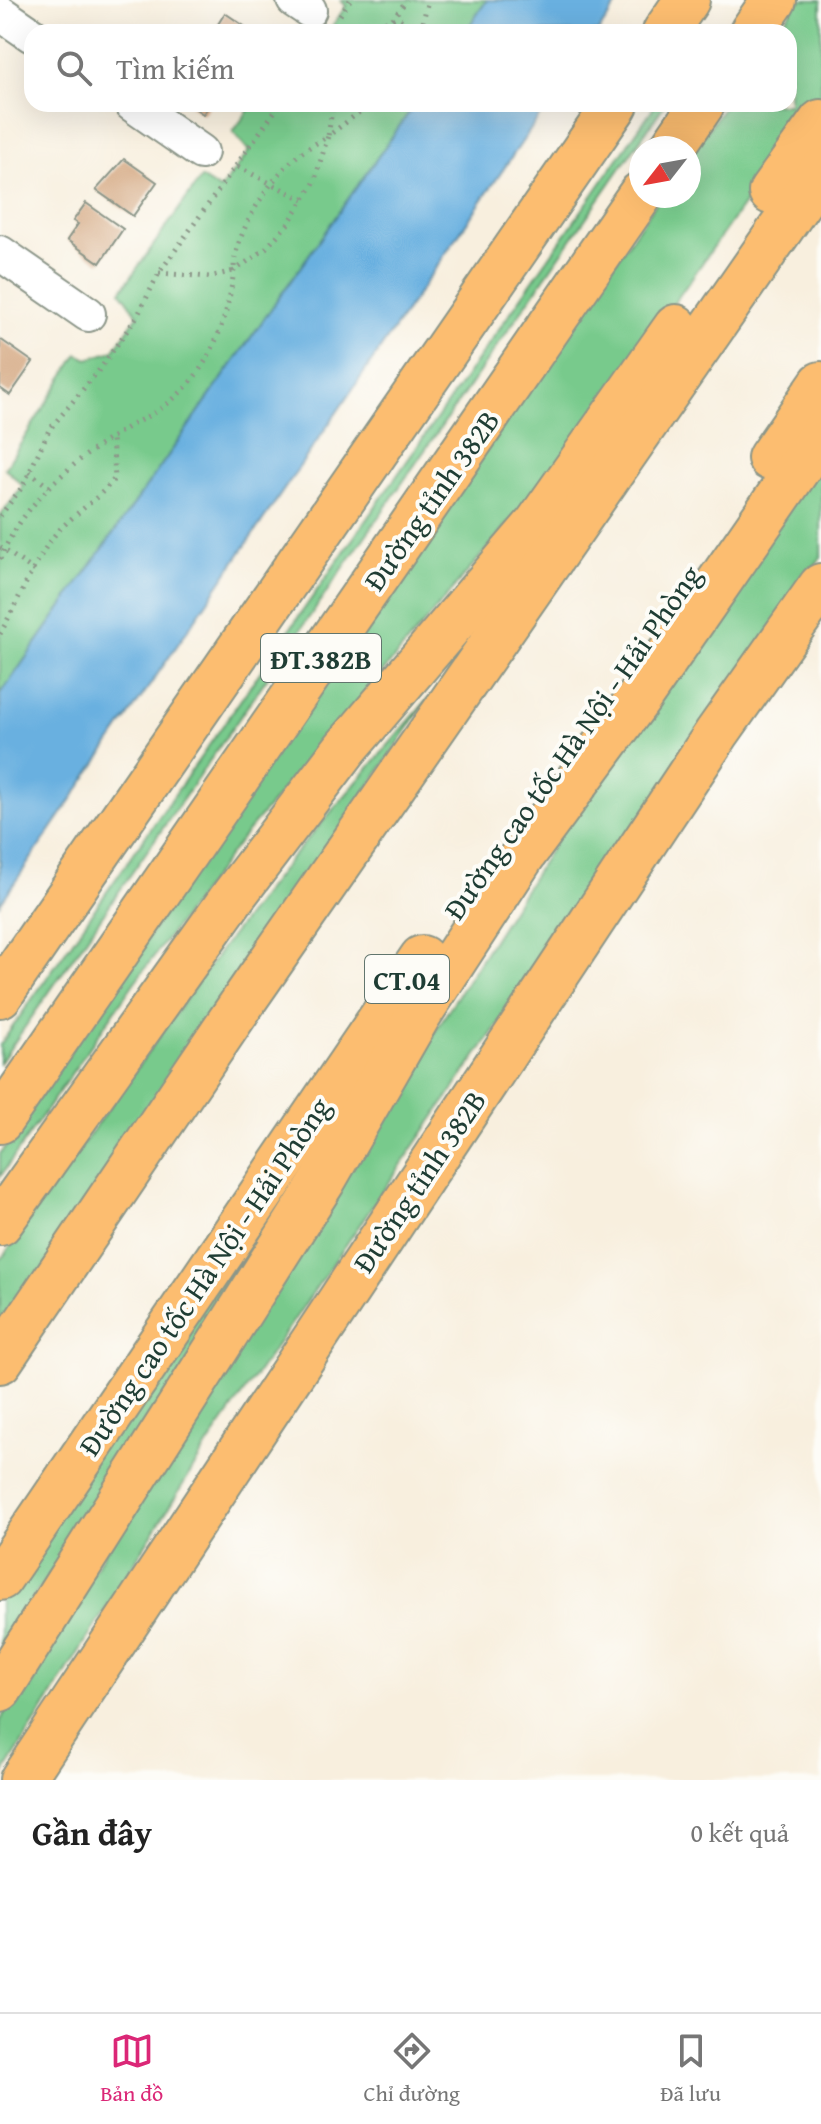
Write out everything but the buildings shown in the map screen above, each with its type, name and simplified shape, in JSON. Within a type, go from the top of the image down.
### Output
[{"type":"main road","points":[[670,24],[687,0]]},
{"type":"main road","points":[[758,24],[774,0]]},
{"type":"main road","name":"ĐT.382B","points":[[0,995],[610,112]]},
{"type":"main road","points":[[680,136],[697,112]]},
{"type":"main road","points":[[0,1223],[234,895],[345,749],[537,524],[821,122]]},
{"type":"main road","points":[[0,1361],[256,983],[821,171]]},
{"type":"main road","name":"Đường tỉnh 382B","points":[[0,1121],[631,208]]},
{"type":"main road","name":"Đường cao tốc Hà Nội - Hải Phòng","points":[[0,1578],[350,1061],[821,384]]},
{"type":"main road","points":[[0,1689],[323,1181],[418,1016],[491,905],[821,435]]},
{"type":"main road","name":"Đường tỉnh 382B","points":[[22,1780],[699,759],[821,586]]},
{"type":"street","points":[[0,13],[24,30]]},
{"type":"street","points":[[144,112],[201,152]]},
{"type":"street","points":[[0,253],[88,314]]},
{"type":"path","points":[[391,19],[407,0]]},
{"type":"path","points":[[422,24],[428,0]]},
{"type":"path","points":[[375,24],[397,18],[408,24]]},
{"type":"path","points":[[0,516],[29,472],[49,430],[100,369],[138,315],[159,273],[275,112]]},
{"type":"path","points":[[159,273],[209,277],[234,271],[264,250],[314,183],[332,112]]},
{"type":"path","points":[[0,559],[2,547],[10,535],[49,487],[112,437],[172,400],[203,364],[217,343],[227,312],[238,242],[274,184],[295,157],[360,112]]},
{"type":"path","points":[[238,167],[304,200]]},
{"type":"path","points":[[0,634],[49,543],[78,513],[101,497],[115,478],[112,437]]},
{"type":"path","points":[[29,472],[49,487]]},
{"type":"path","points":[[2,547],[35,571]]},
{"type":"green space","points":[[341,0],[487,0],[470,24],[334,24],[346,6]]},
{"type":"green space","points":[[799,0],[821,0],[821,94],[570,451],[242,838],[134,983],[0,1177],[0,1154],[392,579],[653,208],[701,208],[701,139],[720,112],[797,112],[797,24],[782,24]]},
{"type":"green space","points":[[247,112],[409,112],[0,695],[0,516],[23,486],[5,468],[78,354],[88,359],[113,351],[138,315],[121,291],[201,178],[220,190],[249,151],[233,132]]},
{"type":"green space","points":[[650,112],[659,112],[643,136],[634,136]]},
{"type":"green space","points":[[629,143],[629,156],[0,1063],[0,1045]]},
{"type":"green space","points":[[821,454],[821,557],[207,1446],[0,1779],[0,1722],[11,1700],[614,749]]},
{"type":"green space","points":[[428,699],[0,1333],[0,1261],[222,948],[288,862]]},
{"type":"green space","points":[[315,1155],[148,1432],[0,1645],[0,1577]]},
{"type":"water","points":[[487,0],[620,0],[604,24],[470,24]]},
{"type":"water","points":[[409,112],[543,112],[0,904],[0,695]]}]
